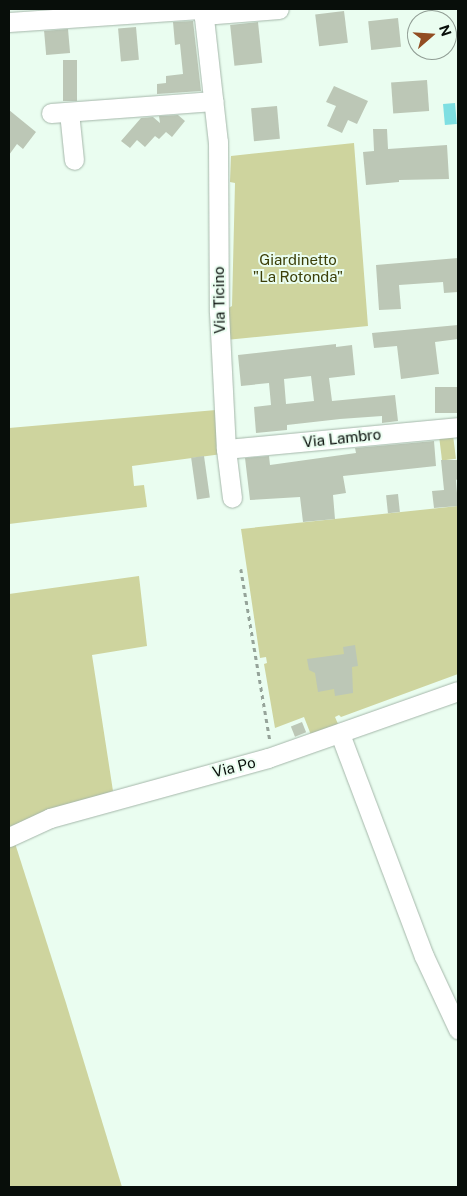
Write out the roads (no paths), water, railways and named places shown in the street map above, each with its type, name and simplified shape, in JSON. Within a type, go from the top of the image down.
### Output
[{"type":"street","points":[[9,22],[202,11],[279,9]]},
{"type":"street","name":"Via Ticino","points":[[202,11],[214,101],[226,450],[232,498]]},
{"type":"street","points":[[74,160],[60,112],[214,101]]},
{"type":"street","name":"Via Lambro","points":[[226,450],[458,427]]},
{"type":"street","name":"Via Po","points":[[9,837],[50,818],[108,799],[273,756],[458,692]]},
{"type":"street","points":[[340,734],[424,956],[458,1029]]},
{"type":"water","points":[[455,103],[457,124],[445,125],[443,104]]},
{"type":"park label","name":"Giardinetto \"La Rotonda\"","points":[[298,268]]}]
